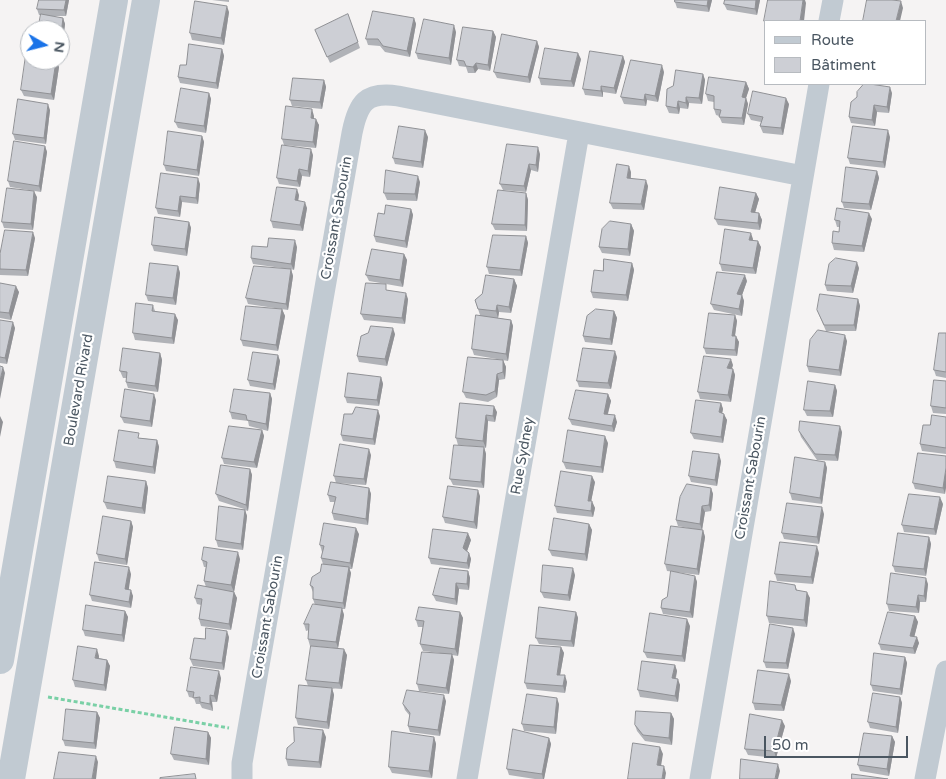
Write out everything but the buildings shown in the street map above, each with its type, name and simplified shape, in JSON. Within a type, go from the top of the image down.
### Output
[{"type":"street","points":[[0,660],[114,0]]},
{"type":"street","name":"Boulevard Rivard","points":[[11,779],[146,0]]},
{"type":"street","points":[[829,20],[833,0]]},
{"type":"street","name":"Croissant Sabourin","points":[[700,779],[819,85]]},
{"type":"street","name":"Croissant Sabourin","points":[[242,779],[242,763],[354,118],[359,109],[374,95],[384,94],[803,176]]},
{"type":"street","name":"Rue Sydney","points":[[467,779],[579,132]]},
{"type":"street","points":[[925,779],[946,671]]},
{"type":"path","points":[[47,697],[235,728]]}]
